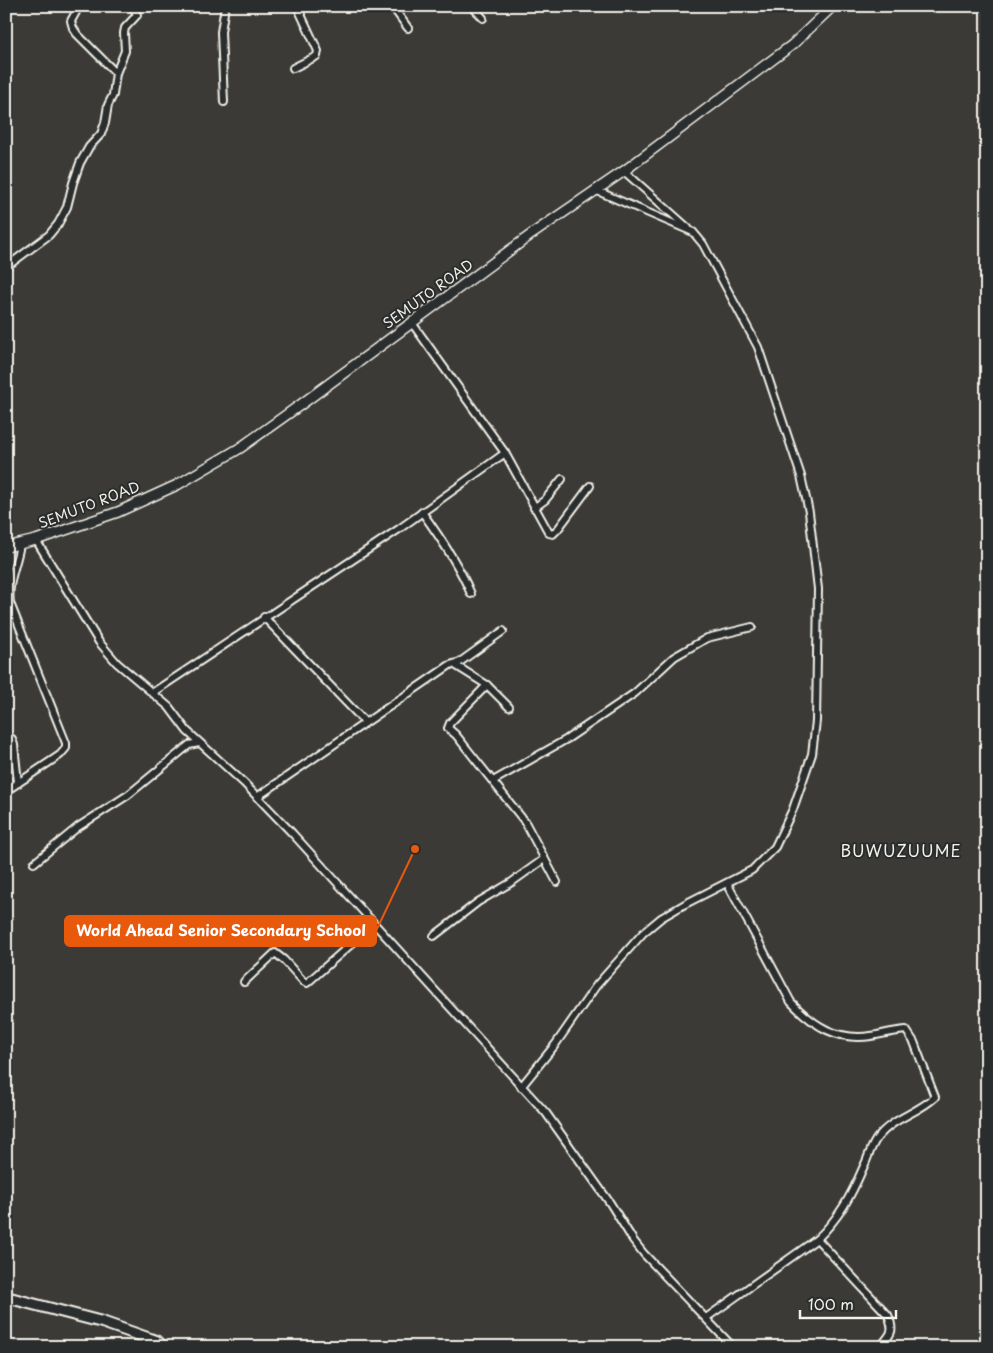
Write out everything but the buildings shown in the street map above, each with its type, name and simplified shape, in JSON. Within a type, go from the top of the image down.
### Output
[{"type":"main road","name":"SEMUTO ROAD","points":[[6,547],[36,540],[118,512],[198,474],[240,448],[595,190],[624,171],[792,45],[833,6]]},
{"type":"main road","points":[[6,1297],[102,1322],[156,1342],[164,1347]]},
{"type":"street","points":[[6,267],[49,235],[58,224],[67,207],[80,163],[89,147],[101,134],[105,123],[108,105],[113,95],[116,73],[125,51],[125,28],[138,15],[133,6]]},
{"type":"street","points":[[224,102],[221,32],[225,6]]},
{"type":"street","points":[[294,68],[317,56],[318,52],[297,6]]},
{"type":"street","points":[[392,6],[408,28]]},
{"type":"street","points":[[472,6],[483,18]]},
{"type":"street","points":[[76,12],[71,21],[73,28],[116,73]]},
{"type":"street","points":[[521,1087],[556,1045],[596,986],[643,934],[674,910],[752,870],[774,847],[789,818],[807,774],[812,754],[816,721],[818,589],[812,531],[800,476],[758,347],[703,244],[693,232],[624,171]]},
{"type":"street","points":[[595,190],[693,232]]},
{"type":"street","points":[[412,323],[505,453],[549,533],[553,534],[558,529],[590,486]]},
{"type":"street","points":[[152,693],[422,512],[505,453]]},
{"type":"street","points":[[534,508],[545,500],[562,479]]},
{"type":"street","points":[[422,512],[436,532],[471,594]]},
{"type":"street","points":[[36,540],[99,642],[117,663],[169,707],[180,724],[293,834],[546,1113],[610,1203],[638,1247],[733,1347]]},
{"type":"street","points":[[6,792],[64,752],[66,743],[10,603],[11,579],[18,562],[20,544]]},
{"type":"street","points":[[264,617],[365,722]]},
{"type":"street","points":[[493,781],[567,740],[635,693],[674,657],[707,638],[752,628]]},
{"type":"street","points":[[257,797],[365,722],[450,665],[455,665],[503,631]]},
{"type":"street","points":[[455,665],[487,685],[509,707]]},
{"type":"street","points":[[487,685],[450,723],[448,728],[525,822],[557,882]]},
{"type":"street","points":[[6,738],[12,739],[14,745],[18,783]]},
{"type":"street","points":[[34,863],[78,827],[128,795],[189,745],[200,743]]},
{"type":"street","points":[[434,936],[478,902],[512,882],[544,859]]},
{"type":"street","points":[[706,1318],[817,1239],[833,1224],[853,1190],[877,1138],[896,1121],[929,1103],[935,1097],[914,1042],[906,1030],[870,1036],[842,1036],[830,1033],[799,1011],[791,1002],[727,883]]},
{"type":"street","points":[[244,982],[275,953],[306,982],[374,924]]},
{"type":"street","points":[[817,1239],[888,1315],[892,1328],[891,1334],[880,1347]]},
{"type":"place","name":"World Ahead Senior Secondary School","points":[[415,849]]},
{"type":"district","name":"BUWUZUUME","points":[[901,851]]}]
